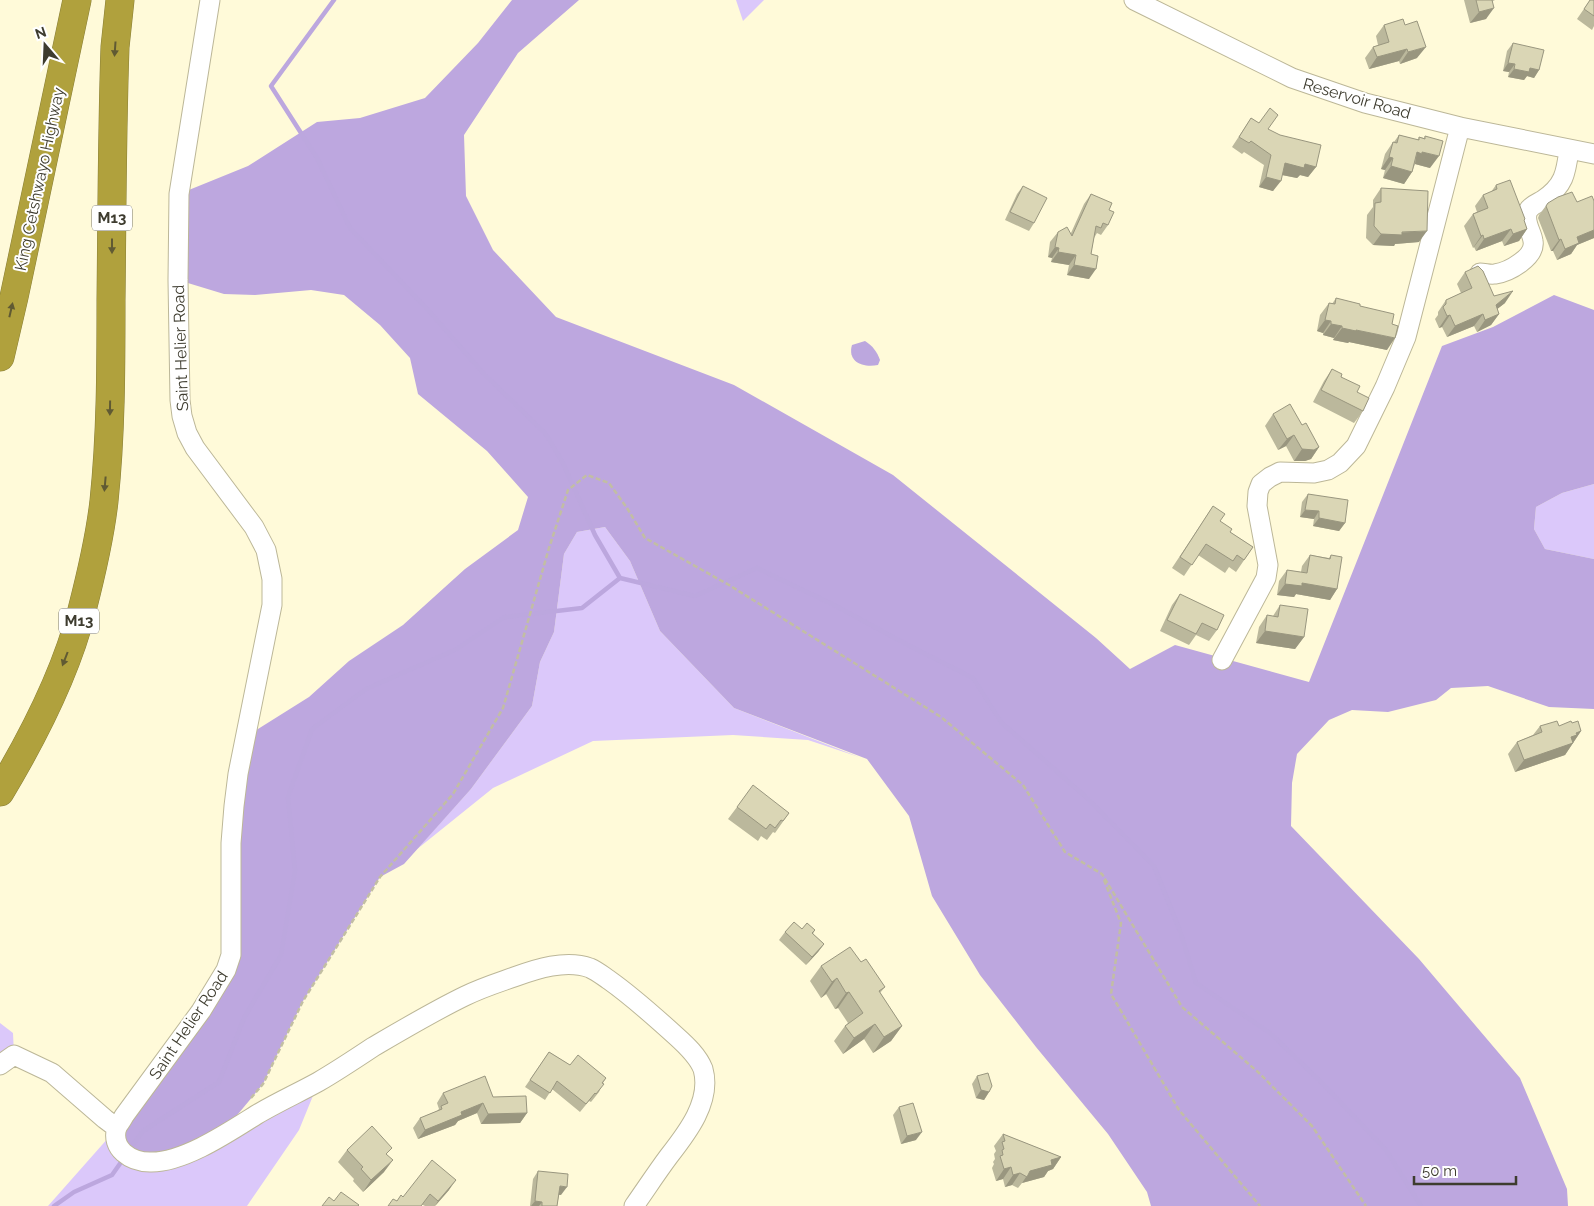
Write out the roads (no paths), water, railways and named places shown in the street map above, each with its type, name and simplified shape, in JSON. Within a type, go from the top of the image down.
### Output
[{"type":"highway","name":"King Cetshwayo Highway","points":[[0,357],[77,0]]},
{"type":"highway","name":"M13","points":[[0,792],[16,766],[50,699],[76,630],[98,538],[104,502],[109,435],[112,121],[115,47],[120,0]]},
{"type":"street","name":"Saint Helier Road","points":[[117,1128],[201,1011],[226,970],[231,955],[231,843],[234,806],[240,765],[272,604],[272,579],[266,550],[254,527],[195,448],[187,434],[180,400],[179,194],[210,0]]},
{"type":"street","name":"Reservoir Road","points":[[1134,0],[1292,78],[1365,103],[1460,127],[1594,154]]},
{"type":"street","points":[[1222,660],[1266,578],[1268,565],[1257,506],[1258,492],[1261,484],[1270,476],[1280,472],[1314,473],[1328,470],[1340,464],[1356,446],[1385,387],[1406,337],[1460,127]]},
{"type":"street","points":[[1480,273],[1494,274],[1503,272],[1529,256],[1533,248],[1533,241],[1526,217],[1528,211],[1556,190],[1563,180],[1569,150]]},
{"type":"street","points":[[0,1065],[14,1055],[52,1073],[117,1128],[116,1137],[122,1153],[140,1161],[152,1162],[191,1151],[218,1138],[269,1107],[319,1082],[375,1046],[464,996],[487,986],[554,966],[569,965],[590,968],[624,990],[686,1045],[703,1070],[703,1093],[696,1119],[634,1206]]},
{"type":"waterway","points":[[334,0],[271,86],[317,158],[350,228],[428,310],[485,375],[545,433],[562,461],[595,535],[620,578],[695,596],[757,568],[832,604],[973,678],[1001,722],[1088,799],[1154,866],[1180,931],[1196,983],[1270,1033],[1320,1081],[1386,1150],[1421,1206]]},
{"type":"waterway","points":[[129,1150],[143,1131],[219,1082],[244,1018],[281,955],[295,871],[288,797],[312,729],[366,689],[457,649],[505,617],[582,608],[620,578]]},
{"type":"waterway","points":[[54,1206],[74,1192],[112,1175],[124,1158]]}]
